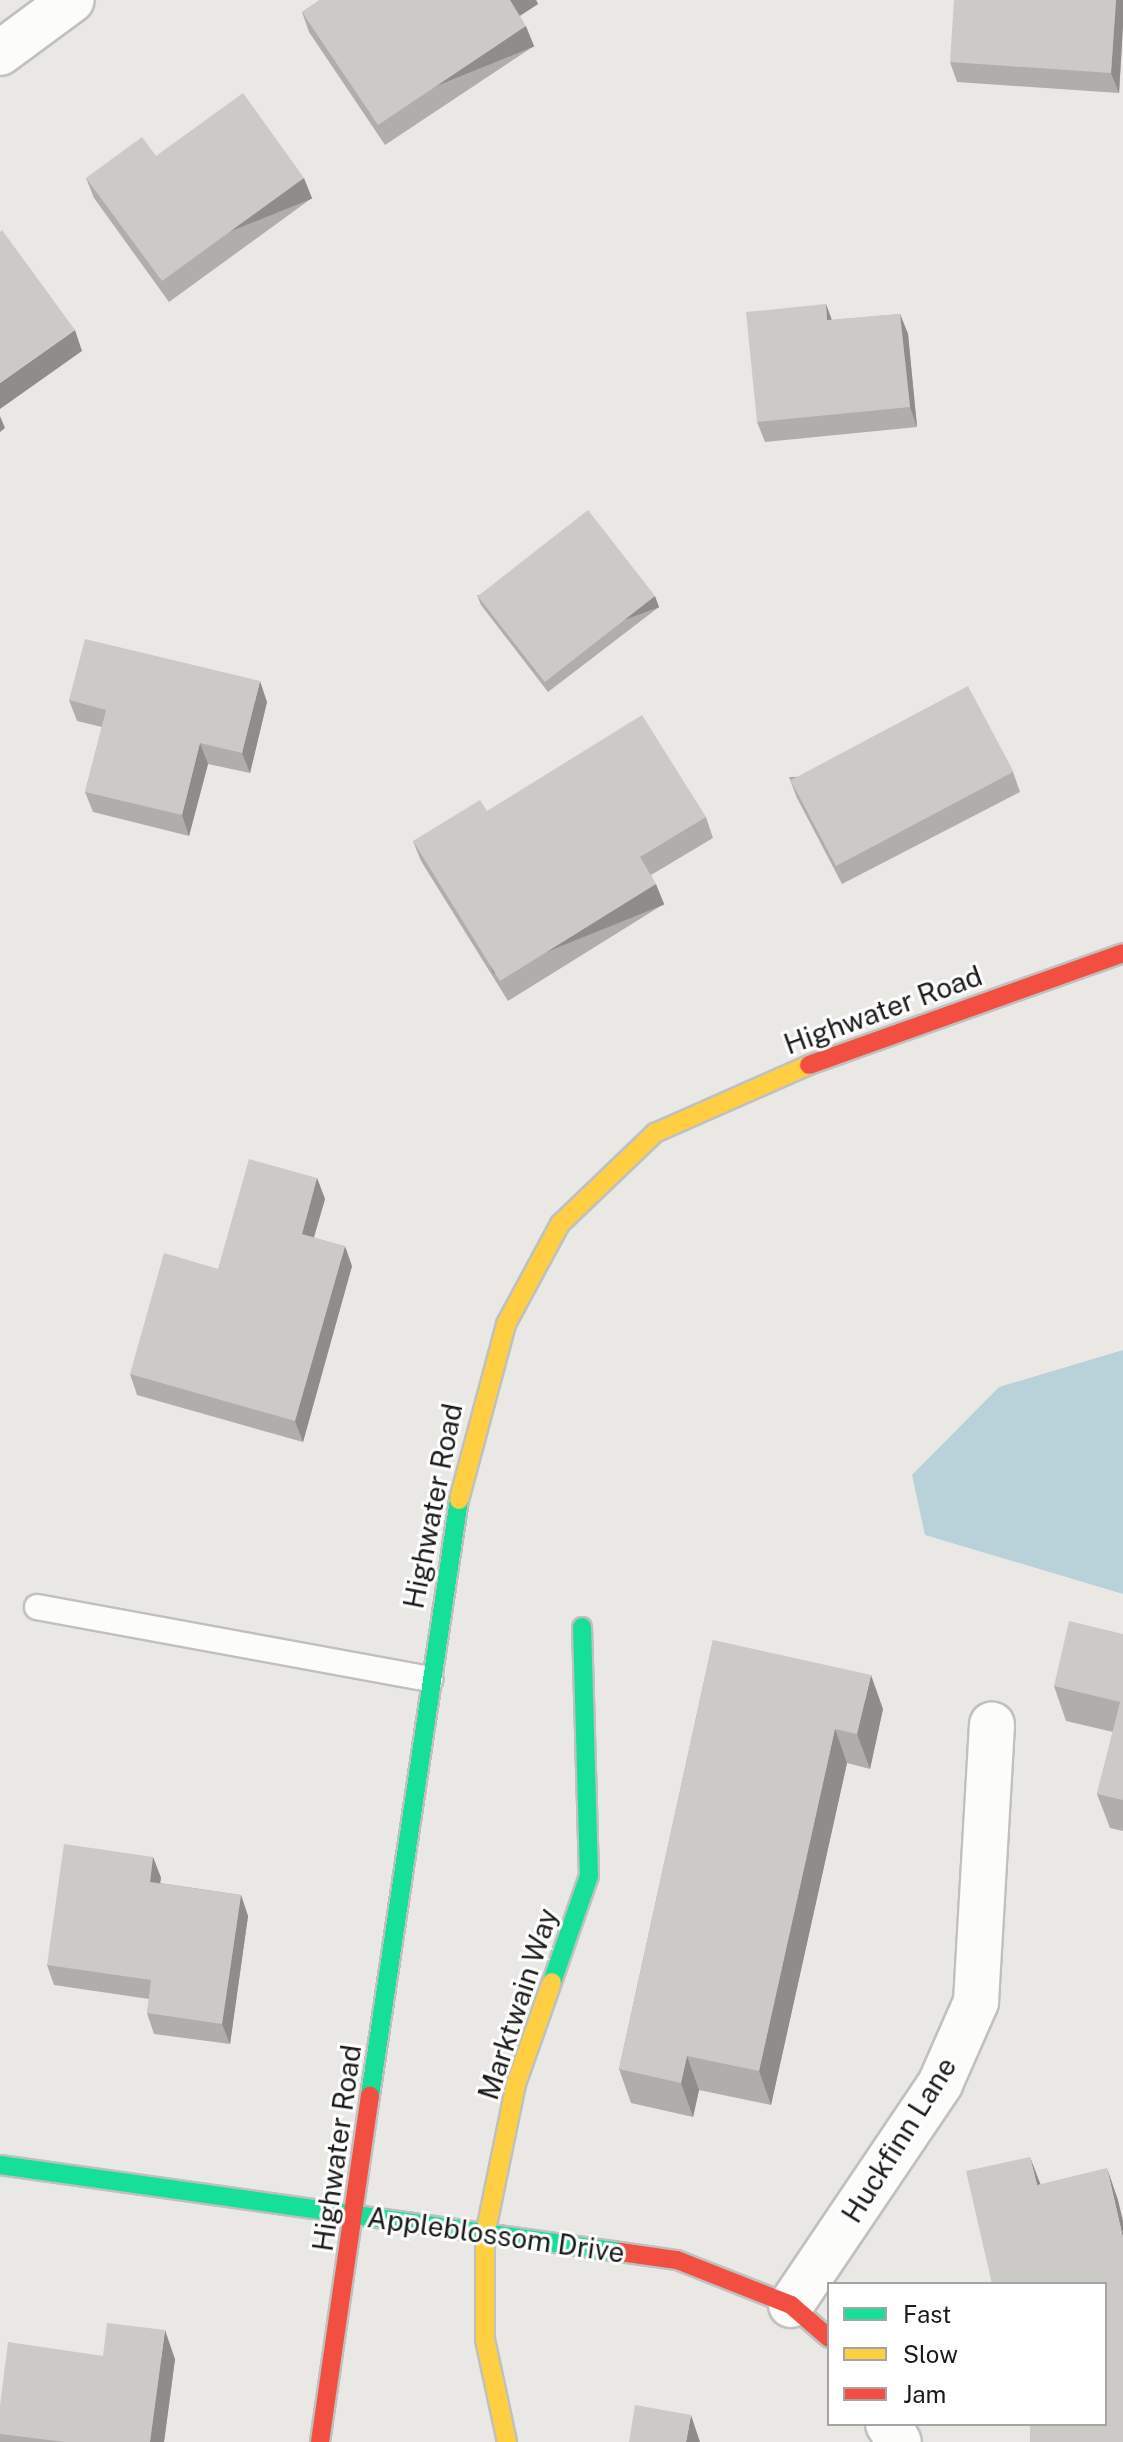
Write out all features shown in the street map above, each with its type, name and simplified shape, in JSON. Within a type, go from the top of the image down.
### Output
[{"type":"street","points":[[0,53],[72,0]]},
{"type":"street","name":"Highwater Road","points":[[320,2442],[357,2215],[430,1679],[468,1444],[506,1324],[560,1224],[618,1162],[655,1133],[813,1063],[1123,953]]},
{"type":"street","name":"Marktwain Way","points":[[507,2442],[485,2339],[485,2235],[516,2084],[589,1876],[582,1627]]},
{"type":"street","name":"Huckfinn Lane","points":[[791,2305],[940,2084],[976,2002],[992,1724]]},
{"type":"street","name":"Appleblossom Drive","points":[[0,2165],[677,2260],[791,2305],[827,2336]]},
{"type":"lane","points":[[37,1607],[430,1679]]},
{"type":"water","points":[[1123,1350],[1123,1594],[925,1535],[912,1475],[999,1387]]},
{"type":"building","points":[[320,0],[510,0],[526,26],[378,125],[302,12]]},
{"type":"building","points":[[954,0],[1116,0],[1111,73],[950,62]]},
{"type":"building","points":[[243,93],[304,178],[162,281],[86,178],[142,137],[156,156]]},
{"type":"building","points":[[2,230],[75,330],[0,383],[0,232]]},
{"type":"building","points":[[826,304],[827,320],[900,314],[910,407],[757,422],[746,312]]},
{"type":"building","points":[[588,510],[655,596],[545,682],[478,596]]},
{"type":"building","points":[[85,639],[260,681],[242,753],[200,743],[182,815],[85,792],[106,710],[69,700]]},
{"type":"building","points":[[968,686],[1014,772],[836,866],[791,780]]},
{"type":"building","points":[[642,715],[706,817],[640,857],[656,884],[500,981],[413,841],[480,800],[487,811]]},
{"type":"building","points":[[249,1159],[317,1178],[302,1234],[345,1246],[295,1421],[130,1374],[164,1253],[218,1269]]},
{"type":"building","points":[[1069,1621],[1123,1634],[1123,1800],[1097,1794],[1120,1702],[1054,1686]]},
{"type":"building","points":[[713,1640],[871,1675],[857,1734],[835,1729],[759,2071],[687,2056],[681,2083],[619,2069]]},
{"type":"building","points":[[64,1844],[153,1857],[150,1882],[241,1895],[222,2024],[147,2013],[151,1980],[47,1965]]},
{"type":"building","points":[[1030,2157],[1037,2185],[1107,2168],[1123,2238],[1123,2442],[1030,2442],[1030,2426],[1107,2426],[1107,2282],[992,2282],[966,2171]]},
{"type":"building","points":[[107,2323],[165,2330],[150,2442],[65,2442],[0,2434],[0,2406],[8,2342],[103,2356]]},
{"type":"building","points":[[635,2405],[691,2415],[686,2442],[629,2442]]},
{"type":"traffic: fast","points":[[370,2096],[459,1500]]},
{"type":"traffic: fast","points":[[552,1982],[589,1876],[582,1627]]},
{"type":"traffic: fast","points":[[0,2165],[620,2252]]},
{"type":"traffic: slow","points":[[459,1500],[506,1324],[560,1224],[655,1133],[809,1065]]},
{"type":"traffic: slow","points":[[507,2442],[485,2339],[485,2235],[516,2084],[552,1982]]},
{"type":"traffic: jam","points":[[809,1065],[1123,953]]},
{"type":"traffic: jam","points":[[320,2442],[370,2096]]},
{"type":"traffic: jam","points":[[620,2252],[677,2260],[791,2305],[827,2336]]}]
